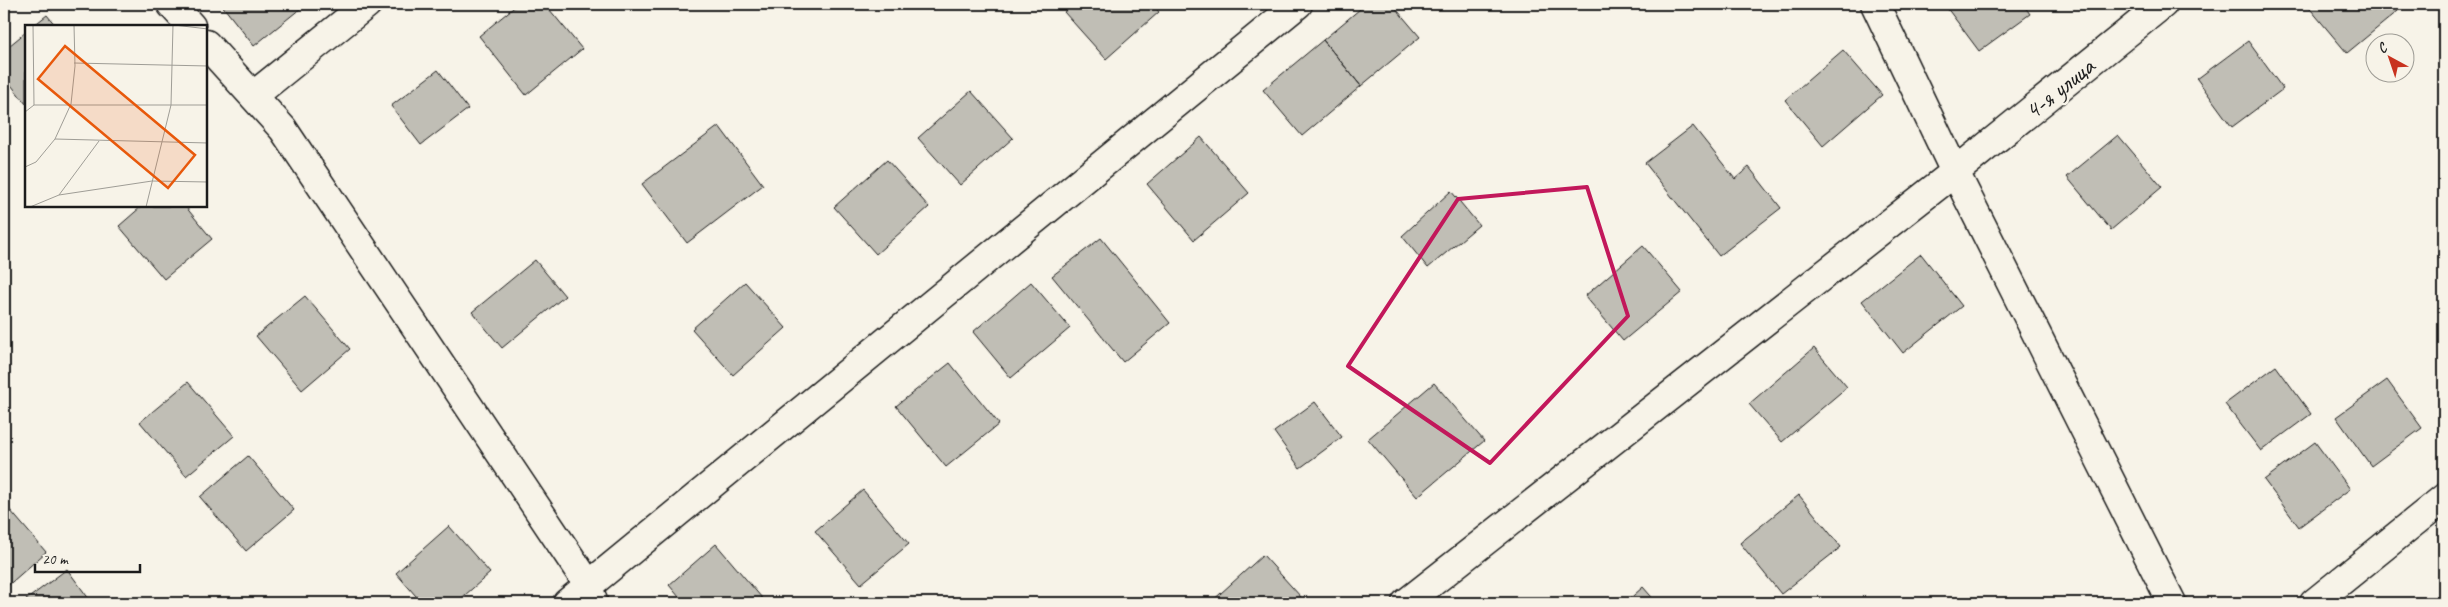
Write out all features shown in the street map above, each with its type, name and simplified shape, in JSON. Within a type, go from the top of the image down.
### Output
[{"type":"street","points":[[171,4],[190,25]]},
{"type":"street","points":[[253,96],[366,4]]},
{"type":"street","points":[[566,603],[591,594],[1298,4]]},
{"type":"street","points":[[1875,4],[1955,172],[2172,603]]},
{"type":"street","name":"4-я улица","points":[[1406,603],[1955,172],[2163,4]]},
{"type":"street","points":[[208,46],[283,129],[591,594]]},
{"type":"street","points":[[2314,603],[2444,498]]},
{"type":"highlighted area","points":[[1587,187],[1628,316],[1490,463],[1348,366],[1458,199]]},
{"type":"building","points":[[221,4],[306,4],[254,46]]},
{"type":"building","points":[[518,4],[545,4],[582,49],[526,95],[479,36]]},
{"type":"building","points":[[1074,4],[1152,4],[1159,12],[1106,59],[1064,12]]},
{"type":"building","points":[[1366,4],[1392,4],[1420,37],[1361,86],[1323,40]]},
{"type":"building","points":[[1944,4],[2023,4],[2030,14],[1979,51]]},
{"type":"building","points":[[2306,4],[2393,4],[2398,11],[2372,32],[2366,32],[2366,37],[2347,53]]},
{"type":"building","points":[[47,15],[55,25],[34,25]]},
{"type":"building","points":[[25,33],[25,103],[4,76],[4,50]]},
{"type":"building","points":[[1323,40],[1361,86],[1302,136],[1263,90]]},
{"type":"building","points":[[2248,41],[2283,89],[2232,127],[2197,79]]},
{"type":"building","points":[[1843,50],[1882,95],[1823,146],[1785,100]]},
{"type":"building","points":[[438,70],[468,109],[421,145],[391,106]]},
{"type":"building","points":[[971,91],[1013,138],[960,185],[918,138]]},
{"type":"building","points":[[719,126],[763,185],[687,243],[642,184]]},
{"type":"building","points":[[1693,126],[1735,179],[1749,167],[1781,208],[1719,256],[1645,163]]},
{"type":"building","points":[[2118,135],[2162,187],[2111,230],[2067,177]]},
{"type":"building","points":[[1201,137],[1249,193],[1194,240],[1147,184]]},
{"type":"building","points":[[887,160],[929,207],[876,254],[834,207]]},
{"type":"building","points":[[1451,191],[1479,225],[1428,268],[1402,236]]},
{"type":"building","points":[[140,208],[187,208],[212,239],[164,279],[119,226]]},
{"type":"building","points":[[1101,238],[1170,323],[1123,362],[1052,276]]},
{"type":"building","points":[[1643,246],[1682,292],[1623,341],[1585,296]]},
{"type":"building","points":[[1921,254],[1962,306],[1903,353],[1862,301]]},
{"type":"building","points":[[535,260],[565,296],[502,348],[472,312]]},
{"type":"building","points":[[745,282],[786,328],[733,375],[692,329]]},
{"type":"building","points":[[1031,282],[1070,328],[1011,378],[973,332]]},
{"type":"building","points":[[305,296],[350,349],[302,390],[256,336]]},
{"type":"building","points":[[1814,348],[1847,387],[1782,442],[1749,404]]},
{"type":"building","points":[[950,363],[999,424],[946,467],[896,406]]},
{"type":"building","points":[[2276,366],[2311,414],[2261,451],[2225,404]]},
{"type":"building","points":[[2387,380],[2422,428],[2371,466],[2336,417]]},
{"type":"building","points":[[188,382],[234,436],[186,476],[140,422]]},
{"type":"building","points":[[1434,383],[1484,441],[1417,497],[1368,439]]},
{"type":"building","points":[[1315,402],[1342,437],[1300,468],[1274,432]]},
{"type":"building","points":[[2315,442],[2350,489],[2299,527],[2264,480]]},
{"type":"building","points":[[248,456],[294,510],[246,551],[200,497]]},
{"type":"building","points":[[863,490],[909,544],[861,584],[815,531]]},
{"type":"building","points":[[1799,495],[1841,547],[1781,594],[1740,543]]},
{"type":"building","points":[[4,503],[46,552],[4,589]]},
{"type":"building","points":[[449,526],[490,573],[456,603],[422,603],[396,573]]},
{"type":"building","points":[[716,544],[762,598],[756,603],[684,603],[669,585]]},
{"type":"building","points":[[1263,555],[1301,597],[1293,603],[1210,603]]},
{"type":"building","points":[[67,569],[92,603],[22,603]]},
{"type":"building","points":[[1643,587],[1657,603],[1625,603]]}]
